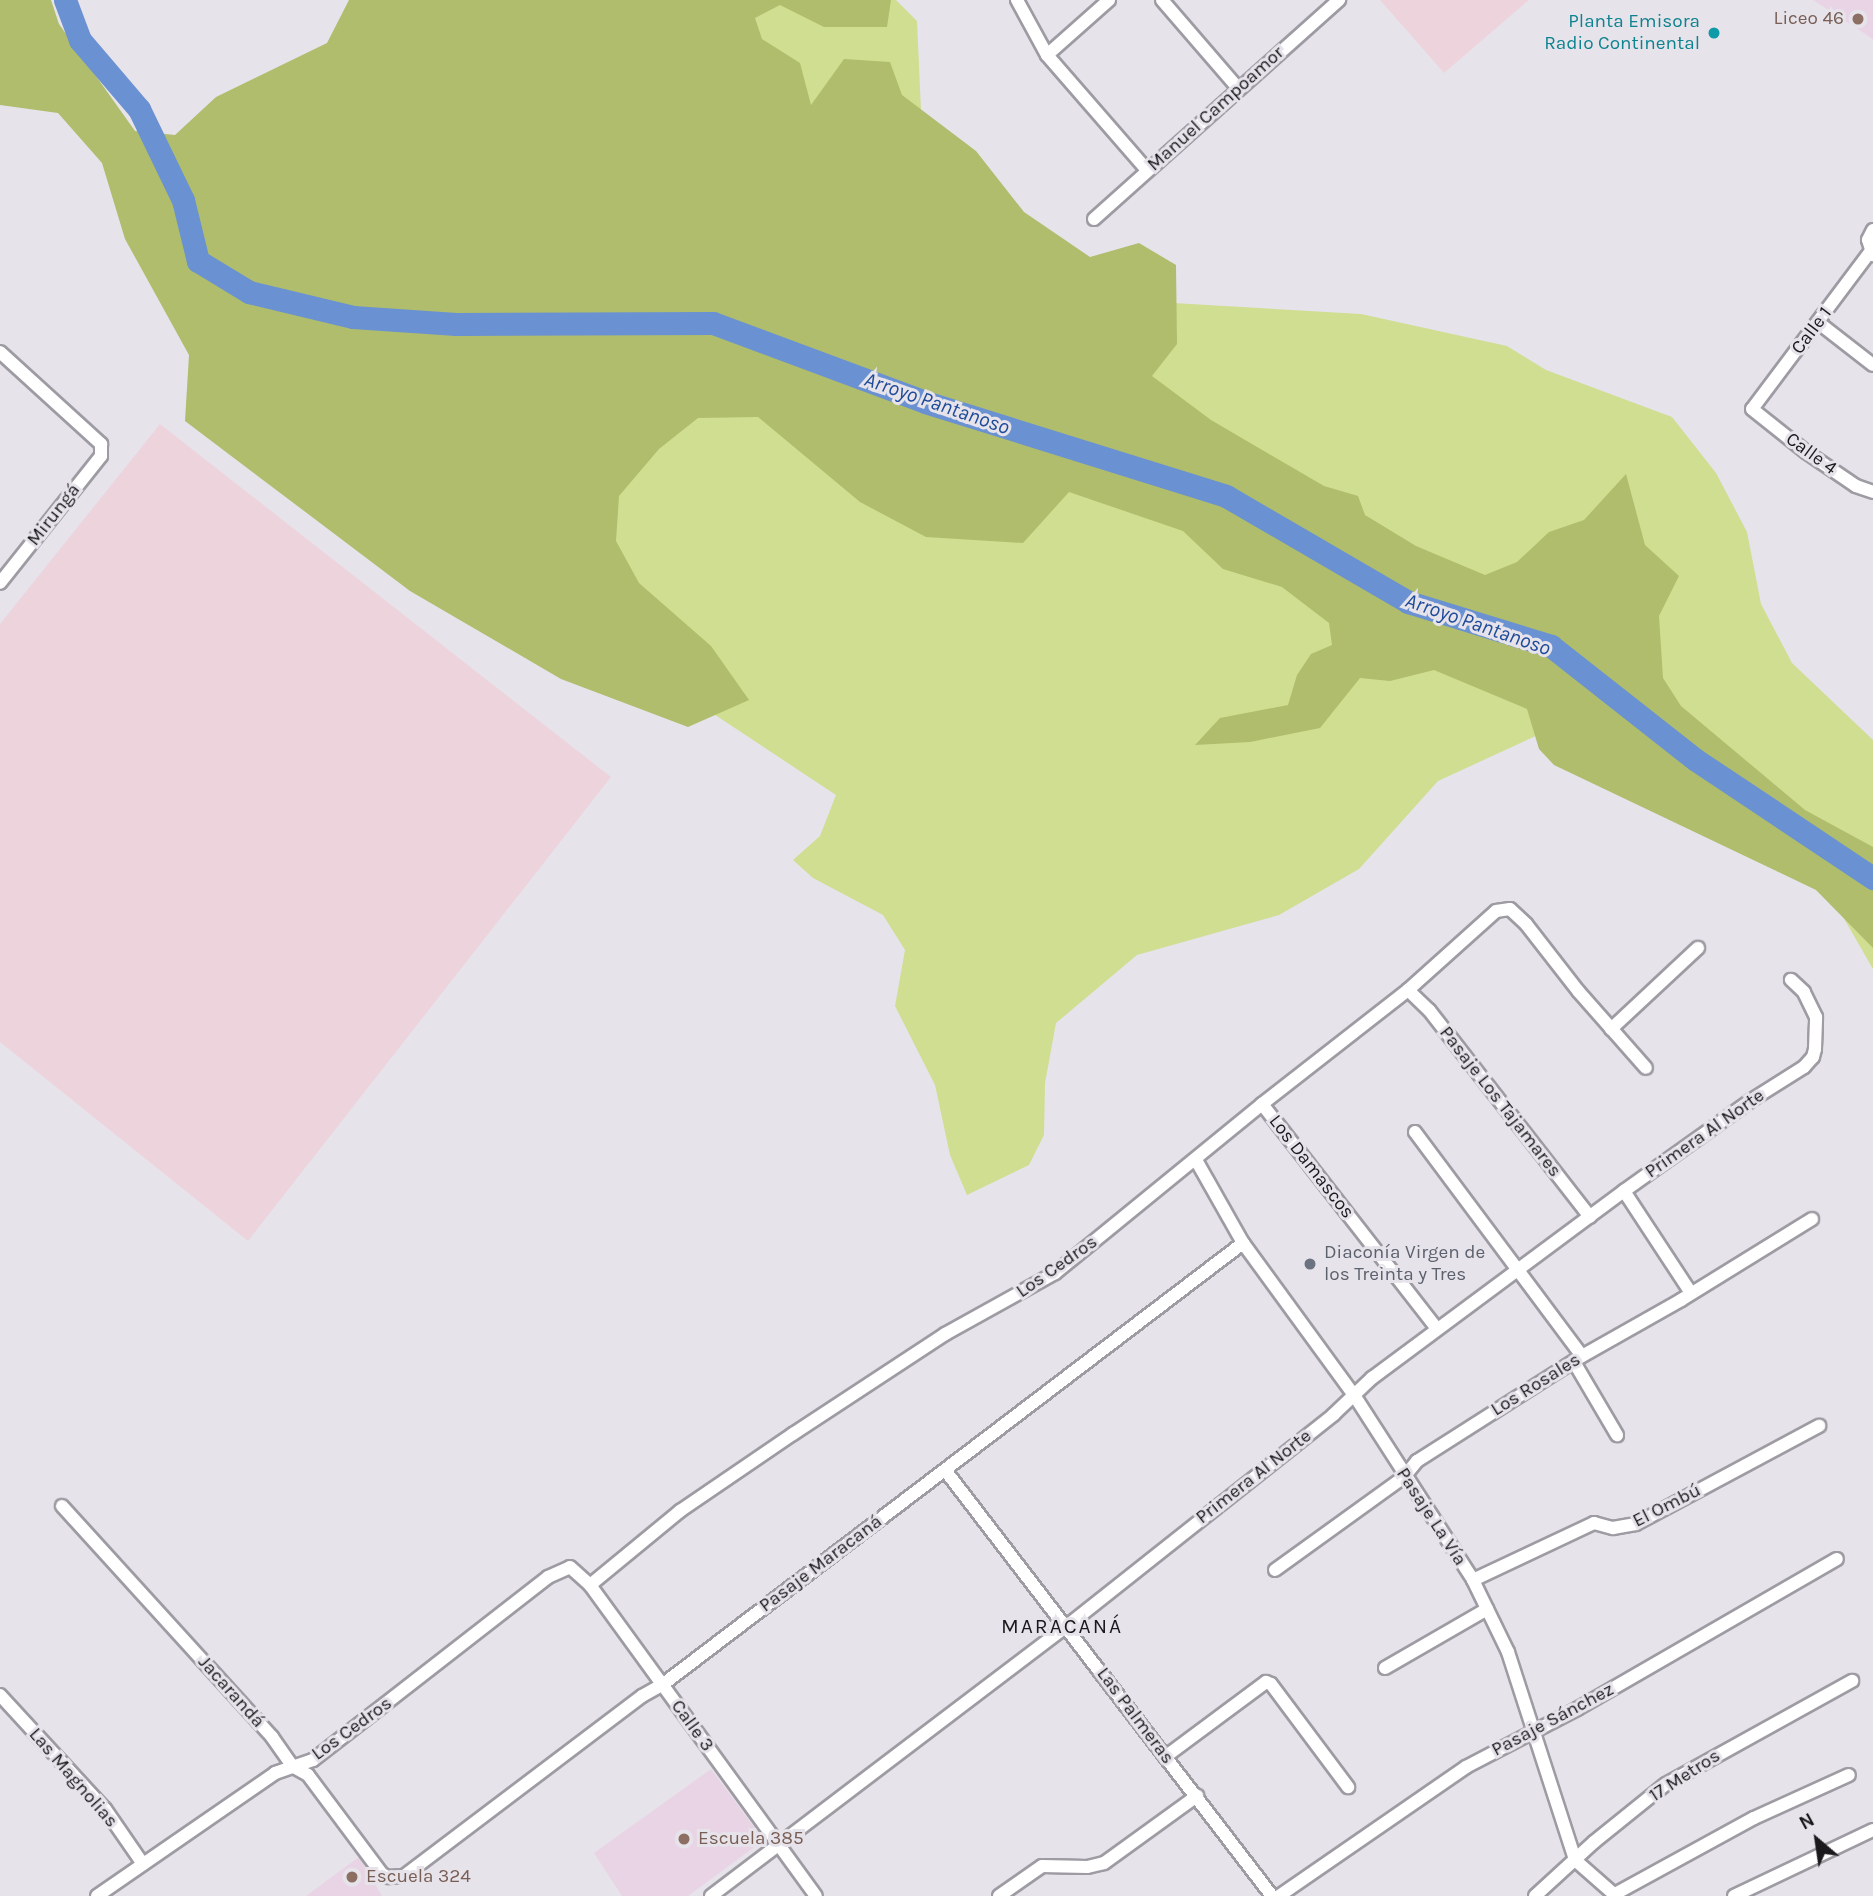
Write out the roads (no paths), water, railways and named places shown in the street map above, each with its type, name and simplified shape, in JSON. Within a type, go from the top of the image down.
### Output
[{"type":"street","points":[[1017,0],[1047,55],[1147,170]]},
{"type":"street","points":[[1047,55],[1109,0]]},
{"type":"street","points":[[1162,0],[1238,88]]},
{"type":"street","name":"Manuel Campoamor","points":[[1094,219],[1330,3]]},
{"type":"street","points":[[1871,254],[1868,240],[1873,230]]},
{"type":"street","name":"Calle 1","points":[[1752,409],[1871,254]]},
{"type":"street","points":[[1819,323],[1873,365]]},
{"type":"street","name":"Mirungá","points":[[0,352],[102,444],[101,456],[0,583]]},
{"type":"street","name":"Calle 4","points":[[1752,409],[1806,452],[1856,486],[1873,492]]},
{"type":"street","name":"Los Cedros","points":[[590,1585],[680,1511],[793,1434],[945,1334],[1055,1273],[1262,1104],[1408,990],[1496,911],[1510,909],[1526,923],[1611,1029]]},
{"type":"street","points":[[1646,1068],[1611,1029],[1698,948]]},
{"type":"street","name":"Primera Al Norte","points":[[711,1896],[1067,1626],[1437,1329],[1750,1101],[1804,1068],[1813,1057],[1815,1049],[1816,1017],[1804,992],[1791,980]]},
{"type":"street","name":"Pasaje Los Tajamares","points":[[1408,990],[1436,1018],[1482,1082],[1590,1217]]},
{"type":"street","name":"Los Damascos","points":[[1262,1104],[1437,1329]]},
{"type":"street","points":[[1415,1132],[1518,1269],[1578,1359],[1617,1435]]},
{"type":"street","name":"Pasaje La Vía","points":[[1196,1160],[1243,1243],[1354,1395],[1472,1580],[1508,1651],[1575,1860]]},
{"type":"street","points":[[1624,1191],[1691,1293]]},
{"type":"street","name":"Los Rosales","points":[[1275,1570],[1404,1477],[1417,1461],[1578,1359],[1812,1219]]},
{"type":"street","name":"Pasaje Maracaná","points":[[395,1877],[412,1872],[1243,1243]]},
{"type":"street","name":"El Ombú","points":[[1472,1580],[1594,1523],[1613,1528],[1636,1524],[1819,1426]]},
{"type":"street","name":"Las Palmeras","points":[[945,1470],[1272,1896]]},
{"type":"street","name":"Jacarandá","points":[[62,1506],[272,1737],[292,1766],[308,1775],[382,1874],[395,1877]]},
{"type":"street","name":"Pasaje Sánchez","points":[[1279,1896],[1428,1791],[1532,1729],[1589,1702],[1837,1559]]},
{"type":"street","name":"Calle 3","points":[[561,1569],[570,1567],[590,1585],[816,1896]]},
{"type":"street","name":"Los Cedros","points":[[97,1896],[275,1773],[313,1760],[561,1569]]},
{"type":"street","points":[[1385,1668],[1487,1609]]},
{"type":"street","name":"17 Metros","points":[[1535,1896],[1666,1784],[1852,1681]]},
{"type":"street","points":[[1166,1757],[1266,1682],[1271,1684],[1348,1787]]},
{"type":"street","name":"Las Magnolias","points":[[0,1695],[105,1809],[143,1864]]},
{"type":"street","points":[[1575,1860],[1615,1895],[1754,1818],[1849,1775]]},
{"type":"street","points":[[999,1896],[1042,1866],[1087,1867],[1104,1863],[1197,1796]]},
{"type":"street","points":[[1734,1896],[1873,1830]]},
{"type":"waterway","name":"Arroyo Pantanoso","points":[[65,0],[80,40],[139,109],[183,200],[198,261],[249,292],[353,317],[456,324],[713,323],[925,402],[1226,496],[1408,602],[1551,646],[1696,760],[1873,878]]},
{"type":"place","name":"Liceo 46","points":[[1858,19]]},
{"type":"place","name":"Planta Emisora Radio Continental","points":[[1714,33]]},
{"type":"place","name":"Diaconía Virgen de los Treinta y Tres","points":[[1310,1264]]},
{"type":"place","name":"Escuela 385","points":[[684,1839]]},
{"type":"place","name":"Escuela 324","points":[[352,1877]]},
{"type":"district","name":"MARACANÁ","points":[[1062,1626]]}]
